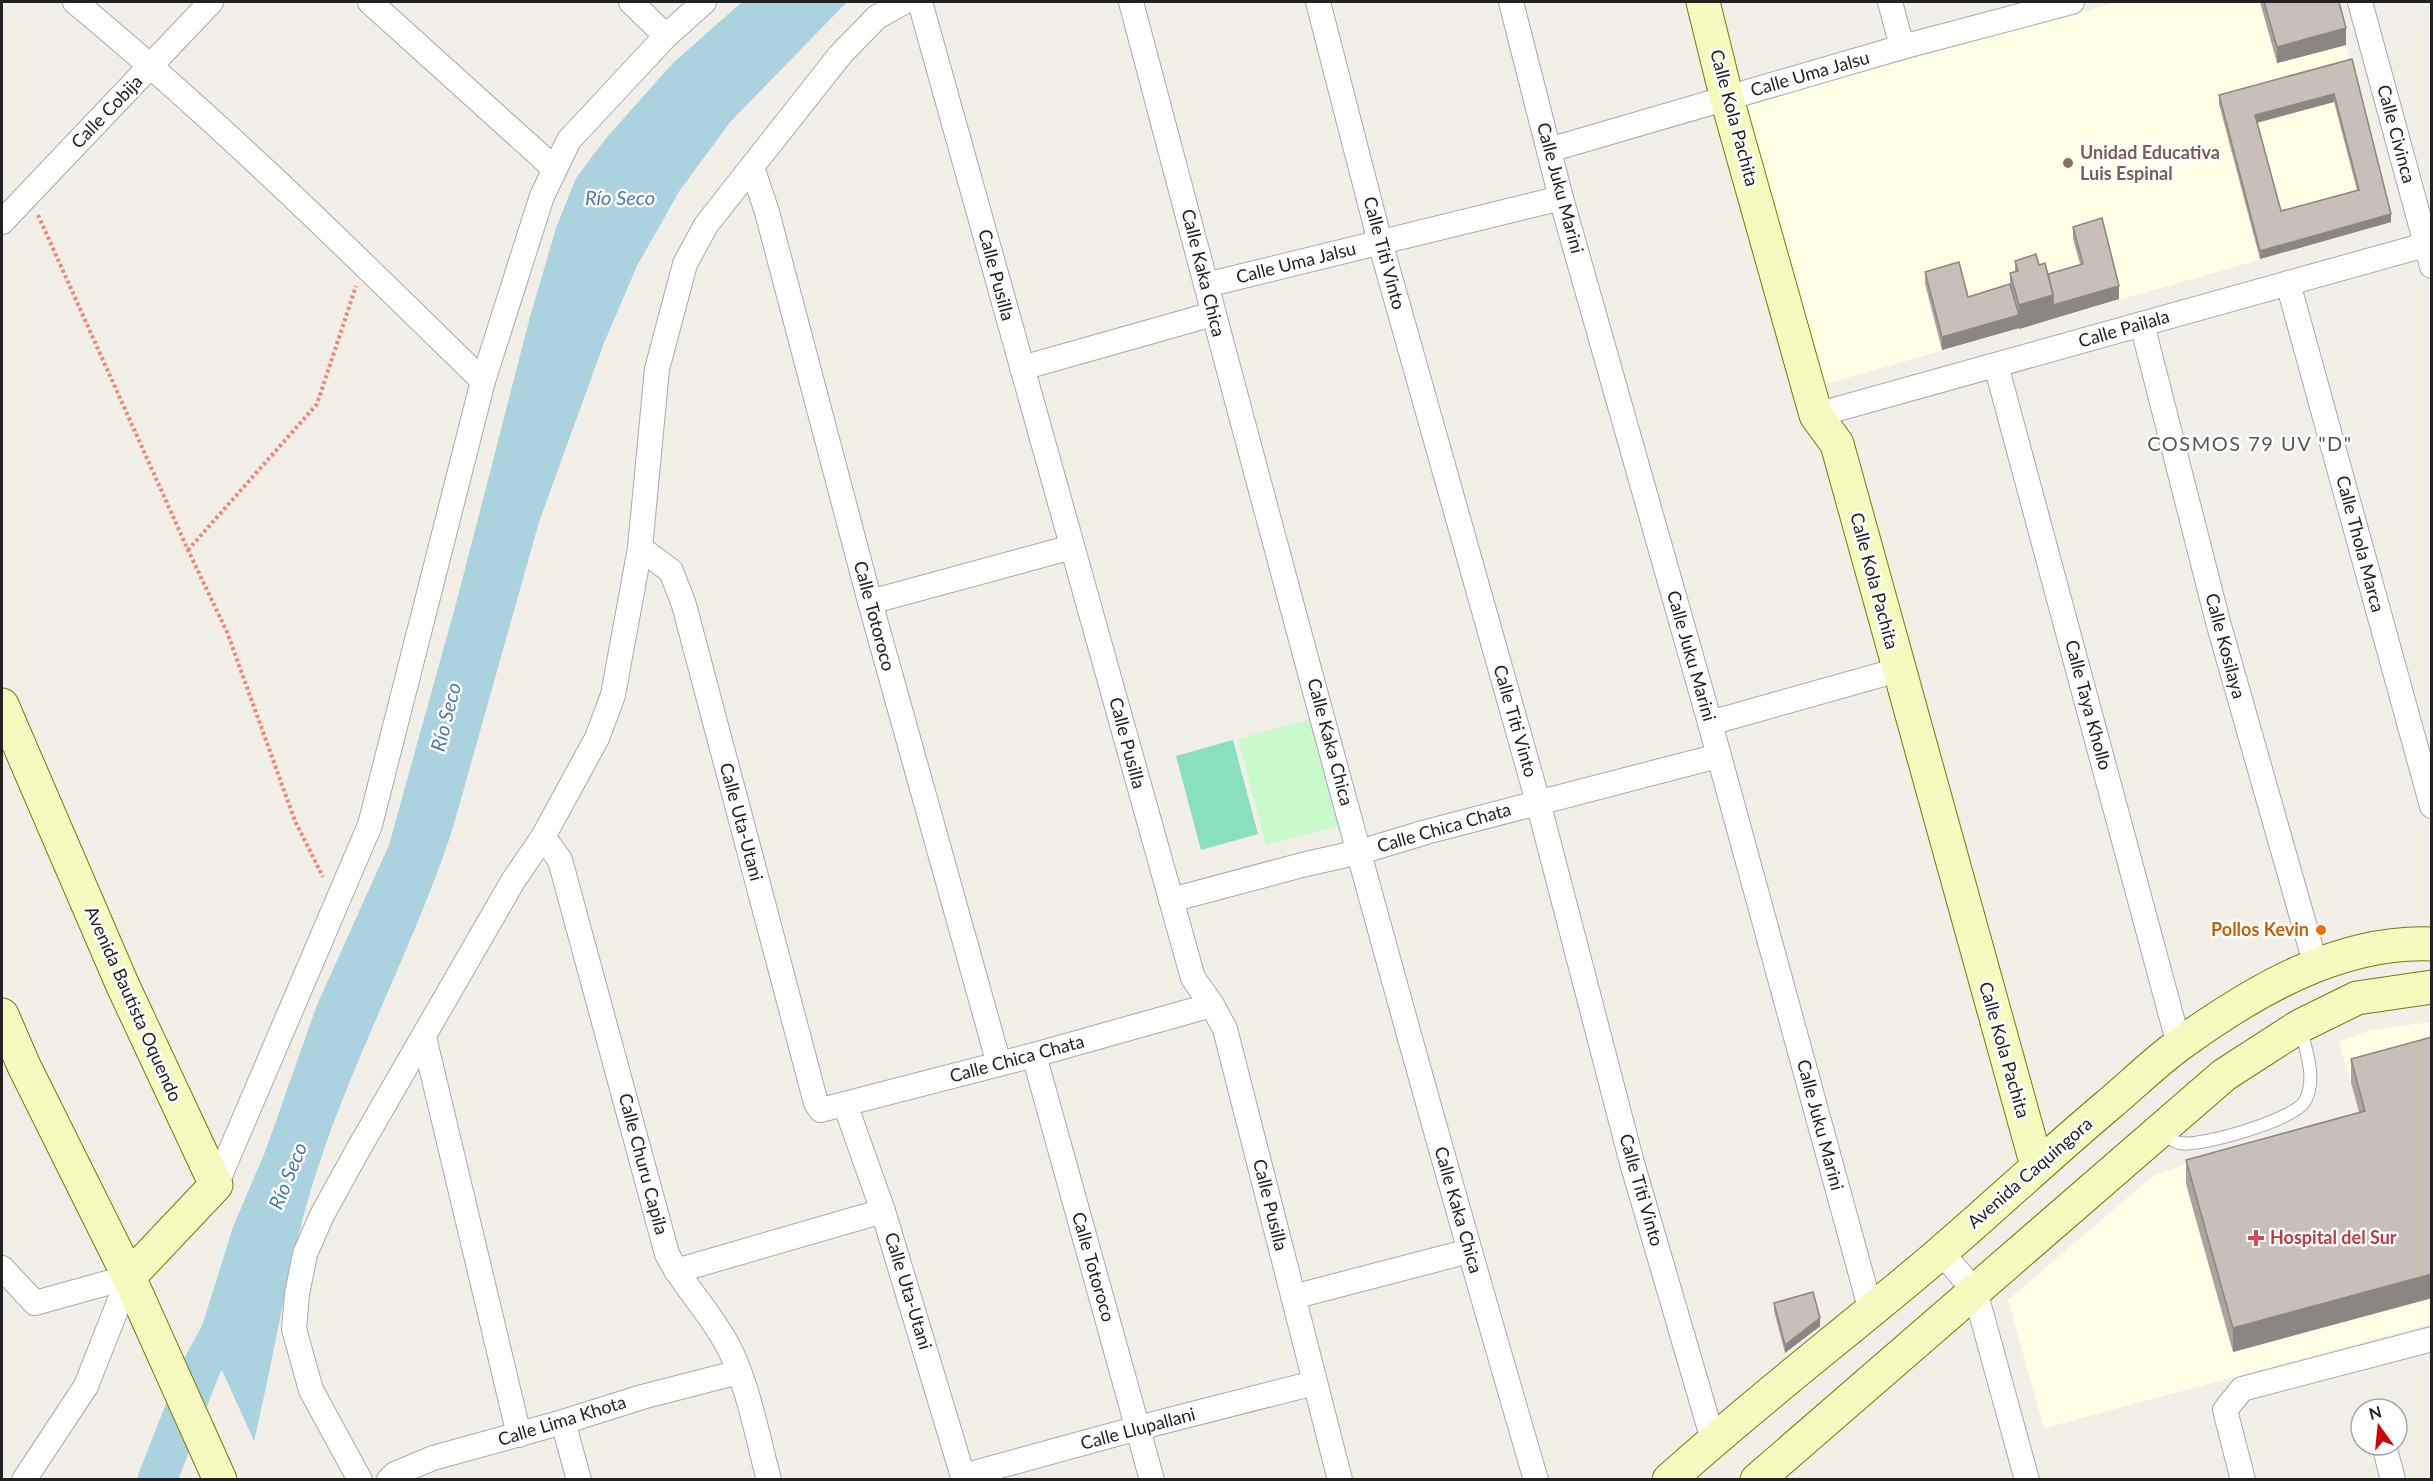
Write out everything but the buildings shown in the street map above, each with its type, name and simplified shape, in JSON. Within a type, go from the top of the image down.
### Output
[{"type":"street","points":[[75,2],[152,65],[361,262],[483,381]]},
{"type":"street","name":"Calle Cobija","points":[[2,222],[211,2]]},
{"type":"street","points":[[370,2],[555,169]]},
{"type":"street","points":[[631,2],[666,36]]},
{"type":"street","points":[[24,1479],[86,1386],[129,1277],[216,1185],[370,825],[483,381],[542,196],[569,140],[666,36],[704,2]]},
{"type":"street","points":[[360,1479],[311,1390],[294,1329],[297,1294],[305,1254],[322,1215],[513,881],[543,837],[597,738],[613,695],[640,548],[657,369],[685,264],[706,225],[840,55],[877,17],[904,2]]},
{"type":"street","name":"Calle Pusilla","points":[[920,2],[1193,978],[1225,1029],[1340,1479]]},
{"type":"street","name":"Calle Kaka Chica","points":[[1131,2],[1213,314],[1469,1251],[1536,1479]]},
{"type":"street","name":"Calle Titi Vinto","points":[[1318,2],[1380,242],[1538,802],[1632,1163],[1713,1440]]},
{"type":"street","name":"Calle Juku Marini","points":[[1511,2],[1561,198],[1710,723],[1871,1311]]},
{"type":"street","name":"Calle Kola Pachita","points":[[1703,2],[1727,99],[1816,415],[1837,444],[2037,1166]]},
{"type":"street","points":[[1890,2],[1902,47]]},
{"type":"street","name":"Calle Uma Jalsu","points":[[1549,150],[1902,47],[2073,2]]},
{"type":"street","name":"Calle Civinca","points":[[2360,2],[2429,251]]},
{"type":"street","name":"Calle Totoroco","points":[[752,167],[770,223],[870,602],[999,1064]]},
{"type":"street","name":"Calle Uma Jalsu","points":[[1206,285],[1561,198]]},
{"type":"street","name":"Calle Pailala","points":[[1816,415],[2288,283],[2429,251]]},
{"type":"street","name":"Calle Thola Marca","points":[[2288,283],[2432,806]]},
{"type":"street","points":[[1022,369],[1213,314]]},
{"type":"street","name":"Calle Kosilaya","points":[[2142,324],[2217,622],[2316,966]]},
{"type":"street","name":"Calle Taya Khollo","points":[[1996,365],[2179,1045]]},
{"type":"street","points":[[870,602],[1071,547]]},
{"type":"street","name":"Calle Uta-Utani","points":[[640,548],[671,571],[684,605],[816,1103],[821,1110]]},
{"type":"street","points":[[1710,723],[1898,670]]},
{"type":"street","name":"Avenida Bautista Oquendo","points":[[2,705],[123,986],[216,1185]]},
{"type":"street","name":"Calle Chica Chata","points":[[1170,900],[1360,852],[1538,802],[1718,756]]},
{"type":"street","name":"Calle Churu Capila","points":[[543,837],[560,860],[660,1232],[676,1271],[724,1339],[739,1372],[769,1479]]},
{"type":"street","name":"Avenida Caquingora","points":[[1669,1479],[1941,1252],[2037,1166],[2179,1045],[2275,984],[2316,966],[2366,950],[2432,944]]},
{"type":"street","points":[[1757,1479],[2224,1075],[2300,1026],[2357,998],[2432,987]]},
{"type":"street","name":"Calle Chica Chata","points":[[821,1110],[1034,1055],[1212,1005]]},
{"type":"street","points":[[2,1015],[24,1066],[129,1277],[215,1471]]},
{"type":"street","points":[[424,1036],[519,1434]]},
{"type":"street","name":"Calle Totoroco","points":[[1034,1055],[1152,1479]]},
{"type":"street","name":"Calle Uta-Utani","points":[[845,1104],[883,1211],[964,1478]]},
{"type":"street","points":[[676,1271],[883,1211]]},
{"type":"street","points":[[1293,1297],[1469,1251]]},
{"type":"street","points":[[1941,1252],[1975,1291],[2027,1479]]},
{"type":"street","points":[[2,1268],[35,1303],[129,1277]]},
{"type":"street","points":[[2243,1479],[2225,1410],[2242,1389],[2432,1340]]},
{"type":"street","name":"Calle Lima Khota","points":[[389,1479],[395,1474],[433,1458],[563,1422],[642,1397],[739,1372]]},
{"type":"street","name":"Calle Llupallani","points":[[964,1478],[1138,1428],[1314,1383]]},
{"type":"street","points":[[563,1422],[579,1479]]},
{"type":"street","points":[[2387,1457],[2393,1479]]},
{"type":"lane","points":[[2160,1130],[2178,1143],[2201,1144],[2283,1118],[2304,1102],[2312,1075],[2300,1026]]},
{"type":"path","points":[[28,194],[227,632],[296,821],[337,904]]},
{"type":"path","points":[[188,550],[317,404],[360,272],[361,262]]},
{"type":"shaded area","name":"Unidad Educativa Luis Espinal","points":[[2117,2],[2335,2],[2391,222],[1826,384],[1818,380],[1745,105]]},
{"type":"shaded area","name":"Hospital del Sur","points":[[2431,1023],[2431,1324],[2044,1428],[2008,1300],[2153,1176],[2226,1149],[2360,1115],[2339,1042],[2370,1030]]},
{"type":"green space","points":[[1330,714],[1359,821],[1266,845],[1238,739]]},
{"type":"green space","points":[[1233,740],[1258,834],[1201,850],[1176,756]]},
{"type":"water","name":"Río Seco","points":[[742,2],[847,2],[731,121],[680,190],[637,266],[604,343],[539,522],[452,831],[421,915],[350,1080],[308,1198],[254,1441],[202,1326],[233,1227],[265,1152],[317,1005],[389,845],[457,600],[530,317],[556,228],[576,178],[607,137],[673,63]]},
{"type":"waterway","name":"Río Seco","points":[[157,1480],[201,1368],[237,1302]]},
{"type":"place","name":"Unidad Educativa Luis Espinal","points":[[2068,163]]},
{"type":"place","name":"Pollos Kevin","points":[[2321,930]]},
{"type":"place","name":"Hospital del Sur","points":[[2256,1238]]},
{"type":"district","name":"COSMOS 79 UV \"D\"","points":[[2250,444]]}]
